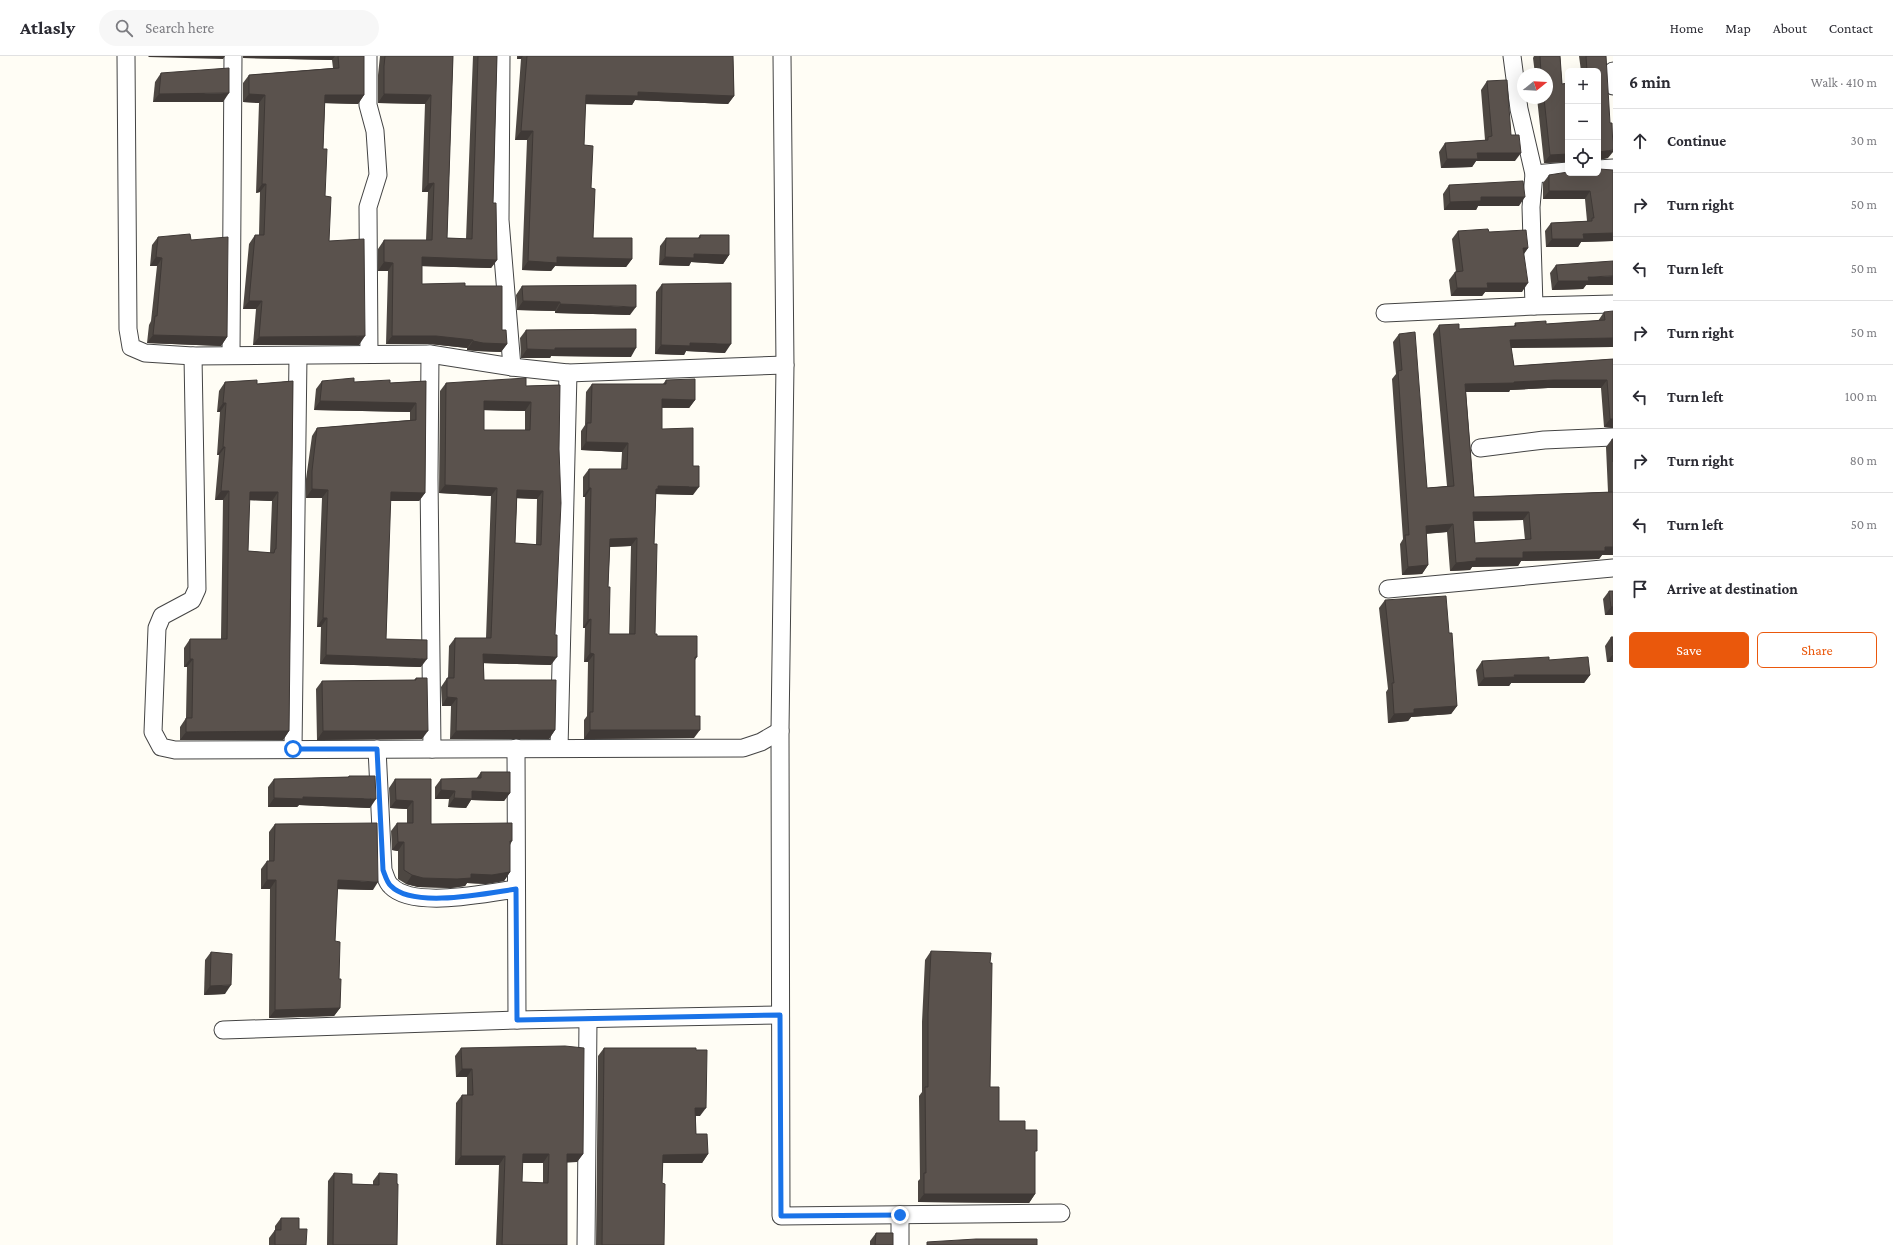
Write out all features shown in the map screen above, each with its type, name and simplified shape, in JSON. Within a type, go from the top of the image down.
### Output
[{"type":"street","points":[[126,56],[128,330],[131,347],[145,353],[193,356],[430,354],[512,367],[568,373],[785,364]]},
{"type":"street","points":[[231,355],[233,56]]},
{"type":"street","points":[[368,56],[368,105],[375,131],[378,175],[368,207],[369,354]]},
{"type":"street","points":[[501,56],[500,220],[512,367]]},
{"type":"street","points":[[782,56],[785,364],[780,730],[781,1216],[1060,1213]]},
{"type":"street","points":[[1512,56],[1519,109],[1534,174],[1531,207],[1534,306]]},
{"type":"street","points":[[1613,71],[1613,86]]},
{"type":"street","points":[[1601,169],[1613,168]]},
{"type":"street","points":[[1534,174],[1565,172]]},
{"type":"street","points":[[1386,313],[1613,304]]},
{"type":"street","points":[[430,354],[429,477],[432,749]]},
{"type":"street","points":[[193,356],[197,589],[192,600],[162,616],[156,628],[153,732],[161,747],[175,750],[743,748],[761,742],[780,730]]},
{"type":"street","points":[[293,749],[298,356]]},
{"type":"street","points":[[559,748],[568,373]]},
{"type":"street","points":[[1480,448],[1544,440],[1613,438]]},
{"type":"street","points":[[1388,589],[1613,568]]},
{"type":"street","points":[[516,748],[517,1020]]},
{"type":"street","points":[[377,749],[383,870],[391,886],[410,897],[463,898],[516,889]]},
{"type":"street","points":[[223,1030],[517,1020],[780,1015]]},
{"type":"street","points":[[586,1245],[588,1019]]},
{"type":"street","points":[[900,1215],[900,1245]]},
{"type":"building","points":[[338,56],[364,56],[364,95],[325,95],[323,149],[327,149],[325,196],[331,197],[329,241],[364,239],[365,336],[259,337],[262,301],[249,301],[255,235],[264,235],[266,184],[262,184],[265,95],[249,94],[249,75],[339,68]]},
{"type":"building","points":[[385,56],[453,56],[447,238],[472,239],[478,56],[497,56],[493,203],[496,203],[497,260],[422,257],[422,284],[465,283],[465,286],[502,286],[502,330],[506,330],[507,344],[483,343],[473,340],[436,336],[392,336],[393,263],[384,262],[384,240],[432,240],[434,183],[428,184],[431,95],[384,94]]},
{"type":"building","points":[[527,56],[733,56],[734,96],[638,92],[638,96],[586,95],[584,145],[593,146],[591,188],[595,189],[593,238],[632,238],[632,259],[557,257],[557,263],[528,261],[533,131],[521,131]]},
{"type":"building","points":[[1540,56],[1560,56],[1562,84],[1565,84],[1565,154],[1550,155],[1545,104],[1553,104],[1553,68],[1541,68]]},
{"type":"building","points":[[1586,56],[1606,56],[1613,150],[1601,152],[1601,68],[1587,68]]},
{"type":"building","points":[[229,68],[229,93],[159,94],[161,73]]},
{"type":"building","points":[[1507,80],[1511,135],[1519,135],[1521,153],[1477,153],[1478,159],[1447,159],[1445,143],[1488,140],[1488,137],[1492,136],[1487,81]]},
{"type":"building","points":[[1601,169],[1613,170],[1613,233],[1583,234],[1584,239],[1552,239],[1551,223],[1592,221],[1592,218],[1594,218],[1590,191],[1549,191],[1549,175],[1565,172],[1565,176],[1601,176]]},
{"type":"building","points":[[1523,181],[1525,197],[1481,197],[1481,201],[1450,202],[1449,185]]},
{"type":"building","points":[[1488,229],[1489,232],[1526,230],[1528,248],[1523,248],[1528,283],[1487,283],[1488,288],[1457,288],[1455,272],[1463,271],[1458,231]]},
{"type":"building","points":[[190,234],[191,240],[228,237],[227,337],[153,335],[155,316],[157,316],[162,258],[156,257],[158,237]]},
{"type":"building","points":[[700,235],[729,235],[729,255],[694,254],[694,258],[665,257],[666,238],[700,238]]},
{"type":"building","points":[[1613,261],[1613,276],[1588,277],[1589,281],[1558,281],[1556,265]]},
{"type":"building","points":[[731,283],[731,344],[690,343],[690,346],[661,345],[662,284]]},
{"type":"building","points":[[636,285],[636,307],[523,301],[522,286]]},
{"type":"building","points":[[1613,311],[1613,338],[1510,340],[1514,366],[1613,359],[1613,419],[1610,419],[1607,380],[1554,380],[1514,383],[1465,384],[1474,497],[1613,492],[1613,547],[1605,547],[1605,551],[1523,552],[1523,558],[1476,558],[1476,561],[1456,563],[1453,524],[1426,526],[1428,565],[1408,567],[1405,535],[1409,535],[1398,371],[1402,370],[1399,334],[1415,332],[1427,488],[1454,486],[1439,325],[1459,324],[1459,329],[1516,326],[1515,323],[1546,321],[1546,324],[1605,320],[1604,312]],"holes":[[[1473,512],[1529,512],[1531,539],[1475,543]]]},
{"type":"building","points":[[636,329],[636,348],[555,348],[555,350],[527,349],[526,330]]},
{"type":"building","points":[[354,378],[354,382],[390,380],[390,383],[426,381],[425,493],[391,492],[386,639],[427,640],[427,659],[326,655],[327,618],[323,618],[328,490],[312,489],[312,471],[317,428],[416,420],[416,403],[320,401],[322,381]]},
{"type":"building","points":[[526,378],[526,386],[560,385],[559,449],[561,503],[555,635],[557,635],[557,657],[483,654],[484,680],[556,680],[555,730],[456,731],[457,698],[447,697],[447,678],[454,678],[455,638],[491,638],[497,488],[445,485],[446,383]],"holes":[[[484,401],[531,402],[530,430],[484,430]],[[517,490],[543,491],[541,545],[515,543]]]},
{"type":"building","points":[[695,379],[695,400],[662,399],[662,429],[693,428],[693,466],[699,466],[699,487],[658,486],[658,489],[656,489],[654,544],[657,544],[655,634],[657,634],[657,636],[697,636],[697,657],[695,657],[695,716],[700,716],[700,730],[590,730],[590,712],[593,712],[594,654],[590,653],[591,619],[588,620],[591,488],[589,488],[589,469],[627,469],[628,443],[586,442],[587,423],[591,423],[592,384],[666,384],[666,380]],"holes":[[[637,538],[635,634],[609,634],[610,587],[608,587],[610,539]]]},
{"type":"building","points":[[257,380],[257,384],[293,381],[289,731],[186,732],[186,718],[192,718],[193,659],[190,659],[190,639],[227,639],[229,491],[221,491],[225,447],[223,447],[226,403],[223,403],[225,382]],"holes":[[[250,492],[278,492],[276,549],[274,553],[248,551]]]},
{"type":"building","points":[[1612,439],[1613,439],[1613,462]]},
{"type":"building","points":[[1609,591],[1613,591],[1613,607],[1611,607]]},
{"type":"building","points":[[1446,596],[1449,633],[1452,633],[1457,706],[1414,709],[1414,713],[1394,714],[1392,683],[1394,683],[1385,600]]},
{"type":"building","points":[[1611,637],[1613,637],[1613,654]]},
{"type":"building","points":[[1549,657],[1549,660],[1588,657],[1590,675],[1514,675],[1515,677],[1484,678],[1482,661]]},
{"type":"building","points":[[416,678],[427,678],[428,731],[323,731],[322,681],[416,680]]},
{"type":"building","points":[[481,772],[510,772],[510,793],[472,791],[472,799],[454,798],[455,791],[441,790],[441,779],[481,778]]},
{"type":"building","points":[[375,776],[376,799],[303,797],[303,799],[274,798],[274,779]]},
{"type":"building","points":[[395,779],[431,779],[431,824],[512,823],[512,841],[510,841],[510,872],[492,875],[471,874],[471,878],[457,879],[423,878],[412,875],[404,870],[404,842],[398,842],[397,823],[413,823],[413,801],[396,800]]},
{"type":"building","points":[[377,823],[378,882],[338,880],[335,941],[340,942],[340,1008],[275,1010],[276,880],[267,880],[267,861],[274,861],[275,824]]},
{"type":"building","points":[[931,951],[991,953],[990,1087],[999,1087],[999,1121],[1025,1121],[1025,1130],[1037,1130],[1037,1151],[1035,1151],[1035,1194],[924,1194],[924,1173],[926,1173],[925,1087],[928,1087],[928,1013]]},
{"type":"building","points":[[211,952],[232,954],[231,985],[210,986]]},
{"type":"building","points":[[565,1046],[584,1048],[583,1154],[567,1154],[567,1245],[502,1245],[505,1156],[461,1156],[462,1095],[473,1095],[472,1069],[462,1069],[461,1048]],"holes":[[[523,1154],[549,1154],[548,1183],[522,1182]]]},
{"type":"building","points":[[604,1048],[696,1048],[696,1050],[707,1050],[706,1108],[695,1108],[696,1134],[707,1134],[708,1154],[663,1155],[662,1183],[665,1184],[664,1245],[602,1245]]},
{"type":"building","points":[[334,1173],[352,1174],[352,1184],[379,1185],[379,1173],[397,1174],[397,1245],[333,1245]]},
{"type":"building","points":[[281,1218],[299,1218],[299,1229],[307,1229],[306,1245],[275,1245],[275,1230],[281,1230]]},
{"type":"building","points":[[876,1233],[893,1233],[893,1245],[875,1245]]},
{"type":"building","points":[[976,1239],[1037,1239],[1037,1245],[927,1245],[927,1242]]},
{"type":"route","points":[[293,749],[377,749],[383,870],[391,886],[410,897],[463,898],[516,889],[517,1020],[780,1015],[781,1216],[900,1215]]}]
